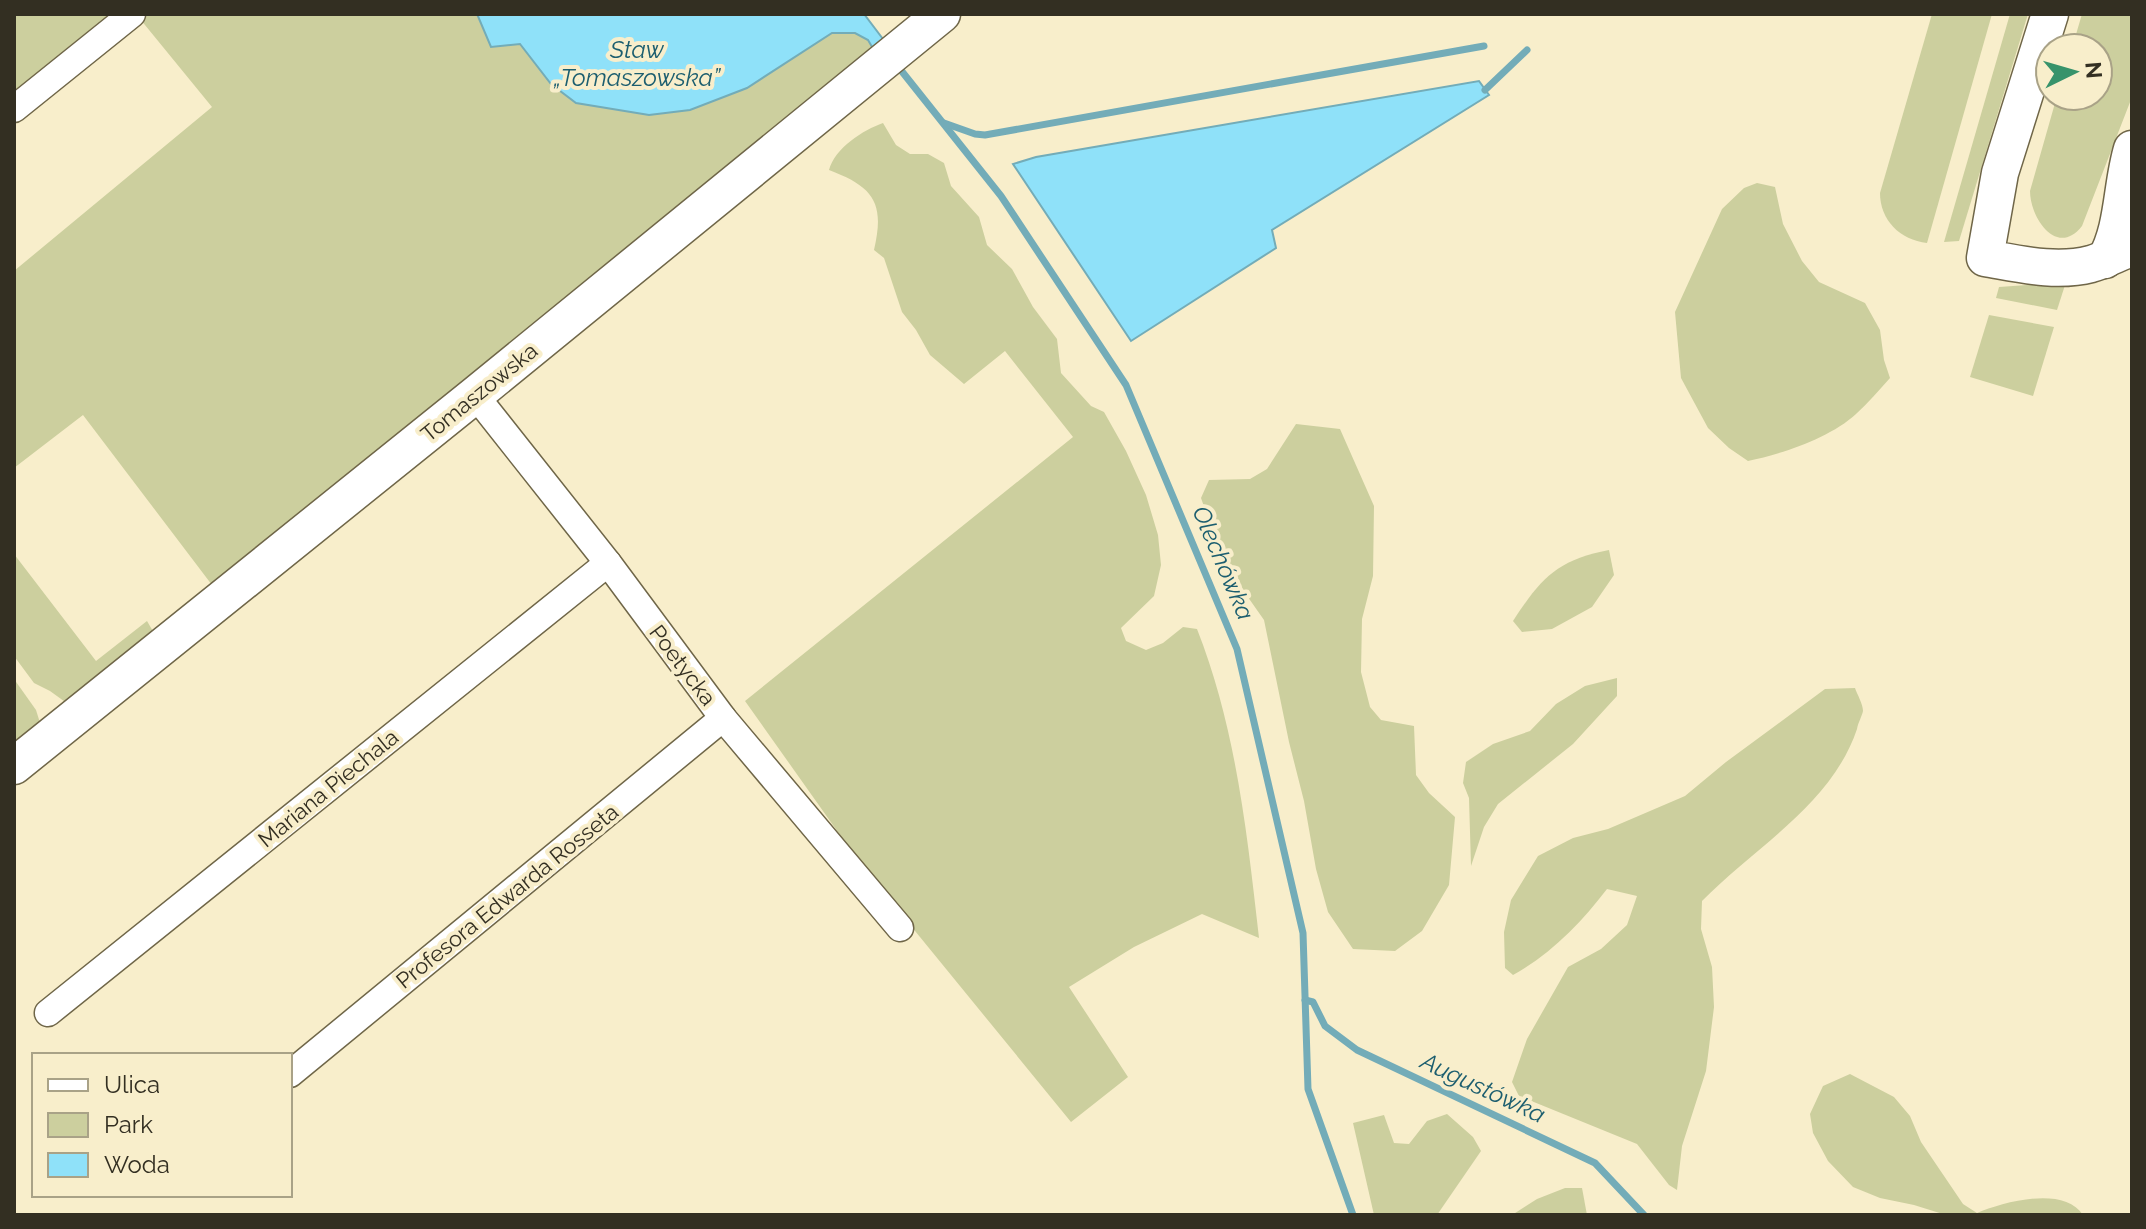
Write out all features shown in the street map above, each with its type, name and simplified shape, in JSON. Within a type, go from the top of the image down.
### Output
[{"type":"street","points":[[14,109],[132,14]]},
{"type":"street","name":"Tomaszowska","points":[[14,766],[942,14]]},
{"type":"street","points":[[2050,14],[2000,173],[1985,258],[2037,267],[2066,268],[2119,254],[2117,229],[2123,181],[2132,149]]},
{"type":"street","name":"Poetycka","points":[[475,395],[608,563],[723,718],[900,928]]},
{"type":"street","name":"Mariana Piechala","points":[[48,1013],[608,563]]},
{"type":"street","name":"Profesora Edwarda Rosseta","points":[[292,1072],[723,718]]},
{"type":"green space","points":[[14,14],[125,14],[14,104]]},
{"type":"green space","points":[[136,14],[477,14],[491,47],[520,44],[551,84],[576,103],[649,115],[690,110],[747,88],[832,33],[855,33],[868,40],[875,52],[212,585],[83,415],[14,468],[14,271],[212,107]]},
{"type":"green space","points":[[1932,14],[1992,14],[1927,243],[1908,238],[1893,227],[1884,212],[1880,193]]},
{"type":"green space","points":[[2010,14],[2028,14],[1959,241],[1944,242]]},
{"type":"green space","points":[[2082,14],[2132,14],[2132,97],[2082,226],[2073,235],[2063,238],[2047,231],[2040,222],[2031,202],[2030,191],[2052,112],[2114,112],[2114,32],[2077,32]]},
{"type":"green space","points":[[883,123],[896,145],[910,154],[928,154],[944,163],[951,186],[979,217],[987,245],[1012,269],[1033,307],[1057,339],[1061,373],[1091,406],[1104,412],[1126,451],[1146,495],[1158,535],[1161,565],[1154,596],[1121,628],[1126,641],[1146,650],[1163,643],[1183,627],[1197,629],[1231,743],[1259,938],[1202,914],[1134,947],[1069,987],[1128,1077],[1071,1122],[862,866],[745,701],[1073,437],[1005,351],[964,384],[930,355],[902,312],[884,258],[874,250],[878,220],[872,199],[857,183],[829,170],[837,154],[851,141]]},
{"type":"green space","points":[[1757,183],[1775,187],[1783,224],[1802,261],[1819,282],[1865,303],[1880,330],[1890,378],[1845,423],[1819,438],[1748,461],[1708,428],[1681,378],[1675,312],[1722,209],[1744,188]]},
{"type":"green space","points":[[2066,282],[2057,310],[1996,298],[1999,287]]},
{"type":"green space","points":[[1989,315],[2054,327],[2033,396],[1970,377]]},
{"type":"green space","points":[[1296,424],[1340,429],[1374,506],[1373,576],[1362,619],[1361,672],[1370,707],[1381,720],[1414,726],[1416,775],[1429,793],[1455,817],[1449,885],[1422,931],[1395,951],[1353,949],[1328,912],[1316,869],[1264,620],[1224,563],[1201,498],[1209,480],[1250,479],[1267,469]]},
{"type":"green space","points":[[1609,550],[1614,575],[1592,607],[1552,629],[1522,632],[1513,621],[1542,582],[1576,559]]},
{"type":"green space","points":[[14,554],[96,661],[147,621],[154,633],[68,704],[34,683],[14,656]]},
{"type":"green space","points":[[1617,678],[1617,696],[1573,744],[1498,804],[1484,827],[1471,866],[1469,798],[1463,783],[1466,762],[1493,744],[1530,731],[1556,704],[1585,686]]},
{"type":"green space","points":[[14,679],[36,710],[41,726],[14,747]]},
{"type":"green space","points":[[1855,688],[1863,711],[1845,756],[1830,780],[1790,823],[1702,901],[1701,929],[1712,967],[1714,1007],[1706,1071],[1682,1146],[1677,1190],[1669,1185],[1637,1144],[1519,1096],[1512,1082],[1527,1039],[1568,967],[1601,949],[1627,925],[1637,896],[1607,889],[1564,937],[1513,975],[1505,968],[1504,932],[1511,900],[1538,856],[1573,838],[1608,829],[1685,796],[1825,689]]},
{"type":"green space","points":[[1850,1074],[1894,1097],[1910,1116],[1921,1142],[1963,1204],[1977,1213],[2002,1204],[2048,1198],[2062,1200],[2083,1215],[1946,1215],[1880,1198],[1853,1187],[1828,1161],[1813,1133],[1810,1114],[1823,1086]]},
{"type":"green space","points":[[1447,1114],[1473,1137],[1481,1151],[1437,1215],[1374,1215],[1353,1123],[1384,1115],[1394,1143],[1409,1144],[1427,1121]]},
{"type":"green space","points":[[1565,1188],[1582,1188],[1587,1215],[1512,1215],[1537,1199]]},
{"type":"water","name":"Staw „Tomaszowska”","points":[[477,14],[864,14],[886,43],[875,52],[868,40],[855,33],[832,33],[747,88],[690,110],[649,115],[576,103],[551,84],[520,44],[491,47]]},
{"type":"water","points":[[1479,81],[1489,95],[1272,230],[1276,248],[1131,341],[1013,164],[1036,157]]},
{"type":"waterway","points":[[944,123],[985,135],[1484,46]]},
{"type":"waterway","points":[[1485,90],[1527,50]]},
{"type":"waterway","name":"Olechówka","points":[[896,64],[1001,196],[1126,385],[1237,649],[1303,933],[1308,1089],[1353,1215]]},
{"type":"waterway","name":"Augustówka","points":[[1305,1000],[1313,1002],[1325,1026],[1357,1050],[1595,1163],[1644,1215]]}]
